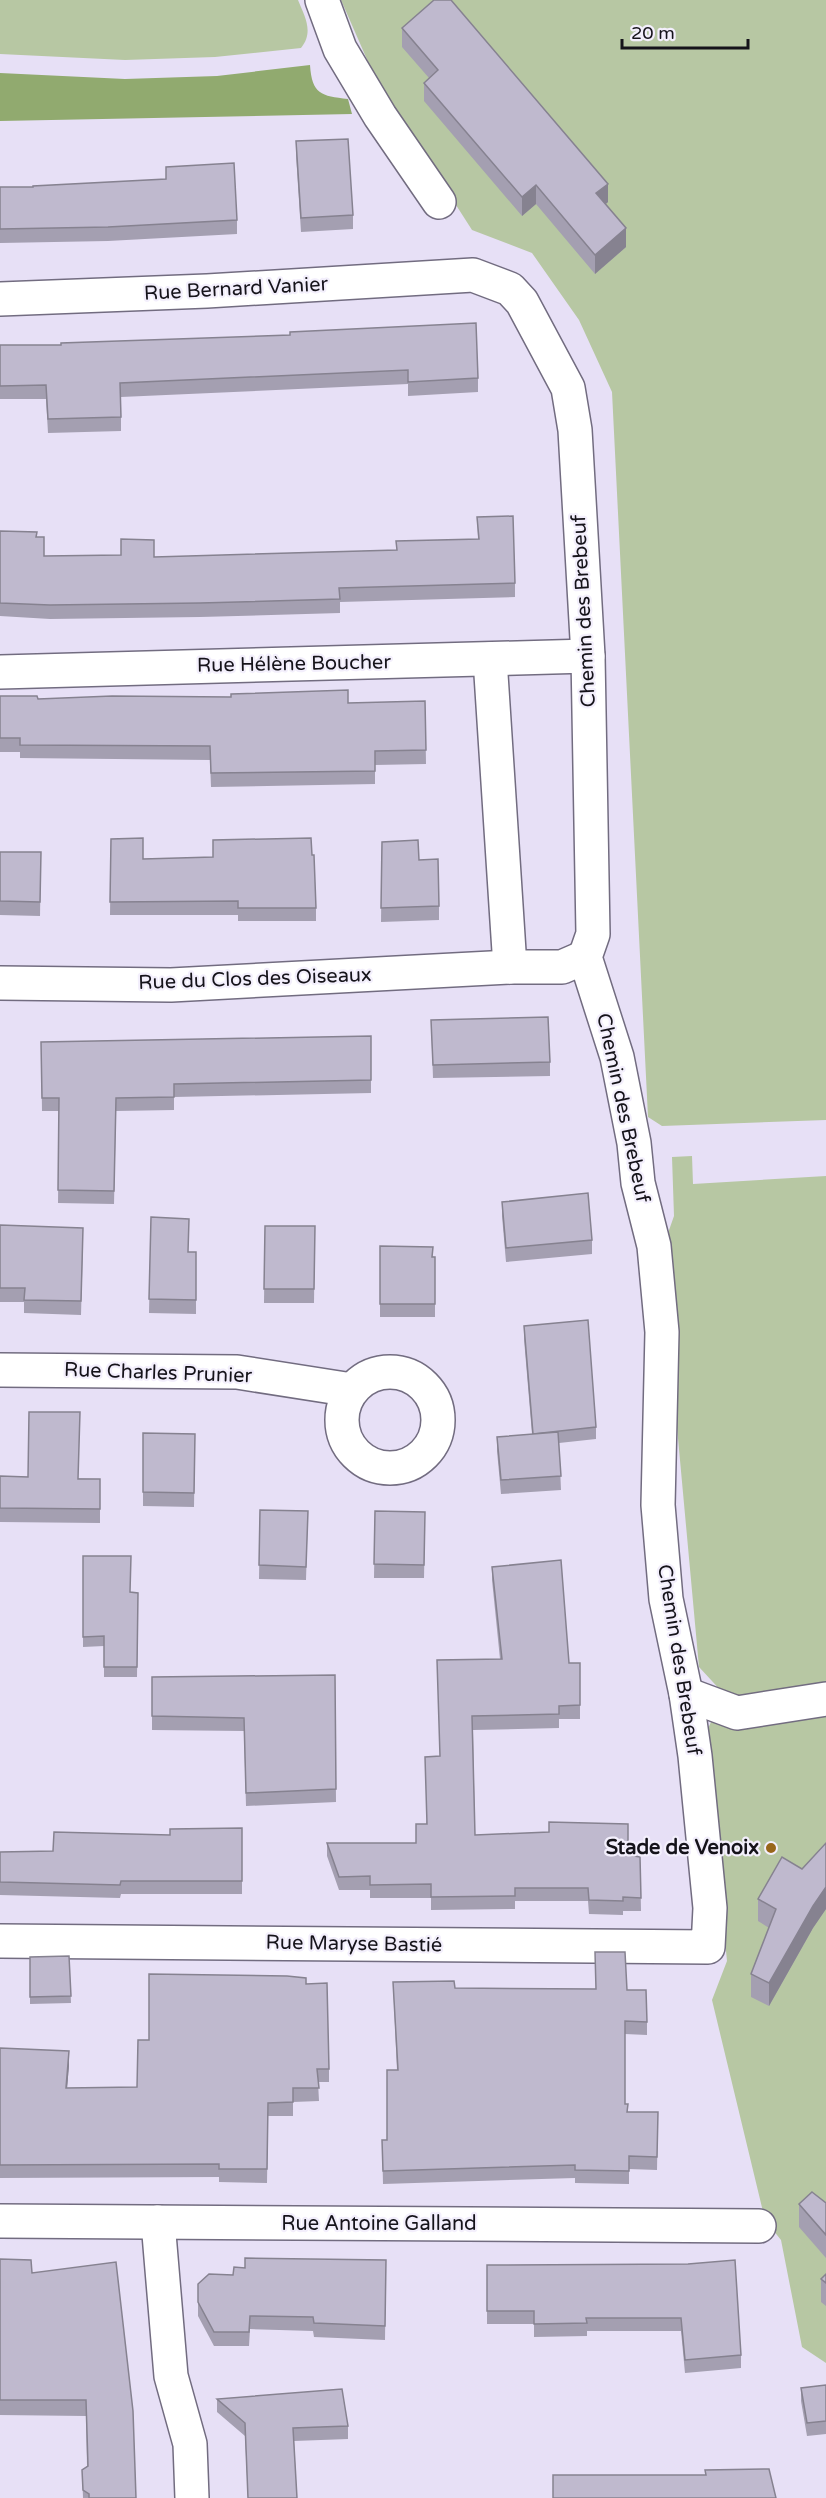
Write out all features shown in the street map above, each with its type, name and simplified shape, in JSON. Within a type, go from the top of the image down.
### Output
[{"type":"street","points":[[322,0],[340,49],[380,116],[440,202]]},
{"type":"street","name":"Rue Bernard Vanier","points":[[0,298],[207,291],[473,275]]},
{"type":"street","name":"Chemin des Brebeuf","points":[[473,275],[510,289],[522,302],[568,388],[574,430],[588,656],[593,934],[585,957],[617,1057],[634,1143],[638,1184],[654,1246],[662,1332],[658,1505],[666,1599],[687,1694],[710,1908],[708,1947]]},
{"type":"street","name":"Rue Hélène Boucher","points":[[0,672],[588,656]]},
{"type":"street","points":[[490,659],[510,967]]},
{"type":"street","name":"Rue du Clos des Oiseaux","points":[[0,983],[171,985],[510,967],[562,967],[585,957]]},
{"type":"street","name":"Rue Charles Prunier","points":[[0,1370],[237,1372],[352,1390]]},
{"type":"street","points":[[687,1694],[737,1713],[826,1699]]},
{"type":"street","name":"Rue Maryse Bastié","points":[[0,1941],[708,1947]]},
{"type":"street","name":"Rue Antoine Galland","points":[[0,2221],[759,2226]]},
{"type":"street","points":[[158,2222],[171,2376],[190,2444],[192,2498]]},
{"type":"green space","points":[[0,0],[298,0],[308,30],[301,48],[215,57],[125,60],[0,54]]},
{"type":"green space","points":[[341,0],[826,0],[826,1120],[662,1126],[648,1117],[612,392],[579,320],[532,253],[472,230],[376,80]]},
{"type":"green space","points":[[310,65],[316,88],[325,95],[348,99],[352,114],[0,121],[0,73],[125,79],[217,76]]},
{"type":"green space","name":"Stade de Venoix","points":[[692,1156],[693,1184],[826,1176],[826,2363],[802,2347],[781,2240],[765,2220],[712,2000],[727,1961],[705,1735],[724,1694],[699,1667],[661,1253],[674,1216],[672,1157]]},
{"type":"building","points":[[434,0],[451,0],[608,184],[596,193],[626,228],[595,255],[536,185],[522,197],[424,83],[438,70],[402,28]]},
{"type":"building","points":[[348,139],[353,215],[301,218],[296,141]]},
{"type":"building","points":[[234,163],[237,220],[108,227],[0,229],[0,187],[166,179],[166,167]]},
{"type":"building","points":[[476,323],[478,378],[408,382],[408,370],[120,383],[121,417],[48,419],[46,385],[0,386],[0,345],[61,345],[61,343],[290,335],[290,332]]},
{"type":"building","points":[[513,516],[515,583],[339,588],[340,599],[50,605],[0,603],[0,531],[37,532],[36,537],[44,537],[44,556],[121,555],[121,539],[154,540],[154,557],[397,550],[396,541],[479,539],[477,517]]},
{"type":"building","points":[[348,690],[348,703],[425,701],[426,750],[375,751],[375,771],[211,773],[210,746],[20,745],[20,738],[0,738],[0,696],[37,696],[38,699],[112,696],[231,697],[231,694]]},
{"type":"building","points":[[143,838],[143,859],[213,857],[213,840],[311,838],[316,908],[238,908],[238,901],[110,902],[111,839]]},
{"type":"building","points":[[418,840],[419,860],[438,859],[439,906],[381,908],[382,842]]},
{"type":"building","points":[[0,852],[41,852],[40,902],[0,901]]},
{"type":"building","points":[[548,1017],[550,1062],[433,1065],[431,1020]]},
{"type":"building","points":[[371,1036],[371,1080],[174,1084],[174,1097],[116,1098],[114,1191],[58,1190],[59,1098],[42,1098],[41,1042]]},
{"type":"building","points":[[588,1193],[592,1240],[506,1248],[502,1202]]},
{"type":"building","points":[[151,1217],[189,1219],[188,1252],[196,1252],[196,1300],[149,1299]]},
{"type":"building","points":[[0,1225],[83,1228],[81,1301],[24,1300],[25,1288],[0,1288]]},
{"type":"building","points":[[265,1226],[315,1226],[314,1289],[264,1289]]},
{"type":"building","points":[[380,1246],[433,1247],[435,1304],[380,1304]]},
{"type":"building","points":[[588,1320],[596,1427],[533,1434],[524,1326]]},
{"type":"building","points":[[29,1412],[80,1412],[78,1479],[100,1479],[100,1509],[0,1508],[0,1476],[28,1477]]},
{"type":"building","points":[[558,1432],[561,1476],[501,1480],[497,1437]]},
{"type":"building","points":[[143,1433],[195,1434],[194,1493],[143,1492]]},
{"type":"building","points":[[260,1510],[308,1511],[306,1567],[259,1565]]},
{"type":"building","points":[[375,1511],[425,1512],[424,1565],[374,1564]]},
{"type":"building","points":[[83,1556],[131,1556],[130,1592],[138,1593],[137,1667],[104,1667],[104,1636],[83,1637]]},
{"type":"building","points":[[561,1560],[569,1663],[580,1663],[580,1705],[559,1706],[559,1714],[472,1716],[475,1835],[549,1832],[549,1822],[628,1824],[628,1855],[640,1857],[641,1898],[623,1897],[623,1901],[589,1900],[588,1888],[515,1888],[515,1896],[431,1897],[431,1884],[370,1885],[370,1876],[339,1877],[327,1843],[416,1843],[416,1824],[427,1824],[425,1757],[440,1756],[437,1660],[502,1659],[492,1567]]},
{"type":"building","points":[[335,1675],[336,1789],[246,1793],[244,1718],[152,1716],[152,1677]]},
{"type":"building","points":[[242,1828],[242,1881],[121,1881],[120,1885],[0,1882],[0,1852],[53,1851],[54,1832],[170,1835],[170,1829]]},
{"type":"building","points":[[826,1843],[826,1887],[769,1983],[751,1974],[776,1909],[758,1899],[782,1857],[802,1869]]},
{"type":"building","points":[[595,1952],[625,1952],[627,1990],[646,1990],[647,2022],[625,2021],[625,2104],[628,2104],[627,2112],[658,2112],[657,2157],[629,2156],[629,2171],[575,2170],[575,2165],[383,2171],[382,2140],[387,2140],[387,2070],[398,2070],[393,1982],[454,1981],[455,1988],[596,1989]]},
{"type":"building","points":[[69,1956],[71,1996],[30,1997],[30,1957]]},
{"type":"building","points":[[149,1974],[287,1976],[306,1978],[306,1984],[327,1983],[329,2069],[317,2069],[319,2088],[293,2088],[293,2102],[268,2103],[267,2169],[219,2169],[219,2164],[0,2165],[0,2048],[69,2051],[66,2088],[137,2087],[138,2040],[149,2040]]},
{"type":"building","points":[[812,2192],[826,2203],[826,2235],[799,2204]]},
{"type":"building","points":[[245,2258],[386,2260],[385,2326],[314,2323],[313,2317],[250,2316],[249,2332],[214,2332],[198,2302],[198,2284],[209,2274],[233,2275],[234,2267],[245,2268]]},
{"type":"building","points":[[0,2259],[31,2260],[32,2273],[116,2262],[133,2411],[136,2498],[89,2498],[89,2494],[83,2490],[82,2470],[88,2466],[86,2400],[0,2400]]},
{"type":"building","points":[[735,2260],[741,2355],[685,2360],[681,2318],[586,2318],[587,2323],[534,2324],[534,2311],[487,2311],[487,2265],[688,2264]]},
{"type":"building","points":[[826,2385],[826,2421],[807,2423],[801,2388]]},
{"type":"building","points":[[342,2389],[348,2426],[293,2428],[297,2498],[248,2498],[245,2423],[217,2399]]},
{"type":"building","points":[[769,2469],[776,2498],[553,2498],[553,2475],[706,2475],[705,2470]]},
{"type":"place","name":"Stade de Venoix","points":[[771,1848]]}]
